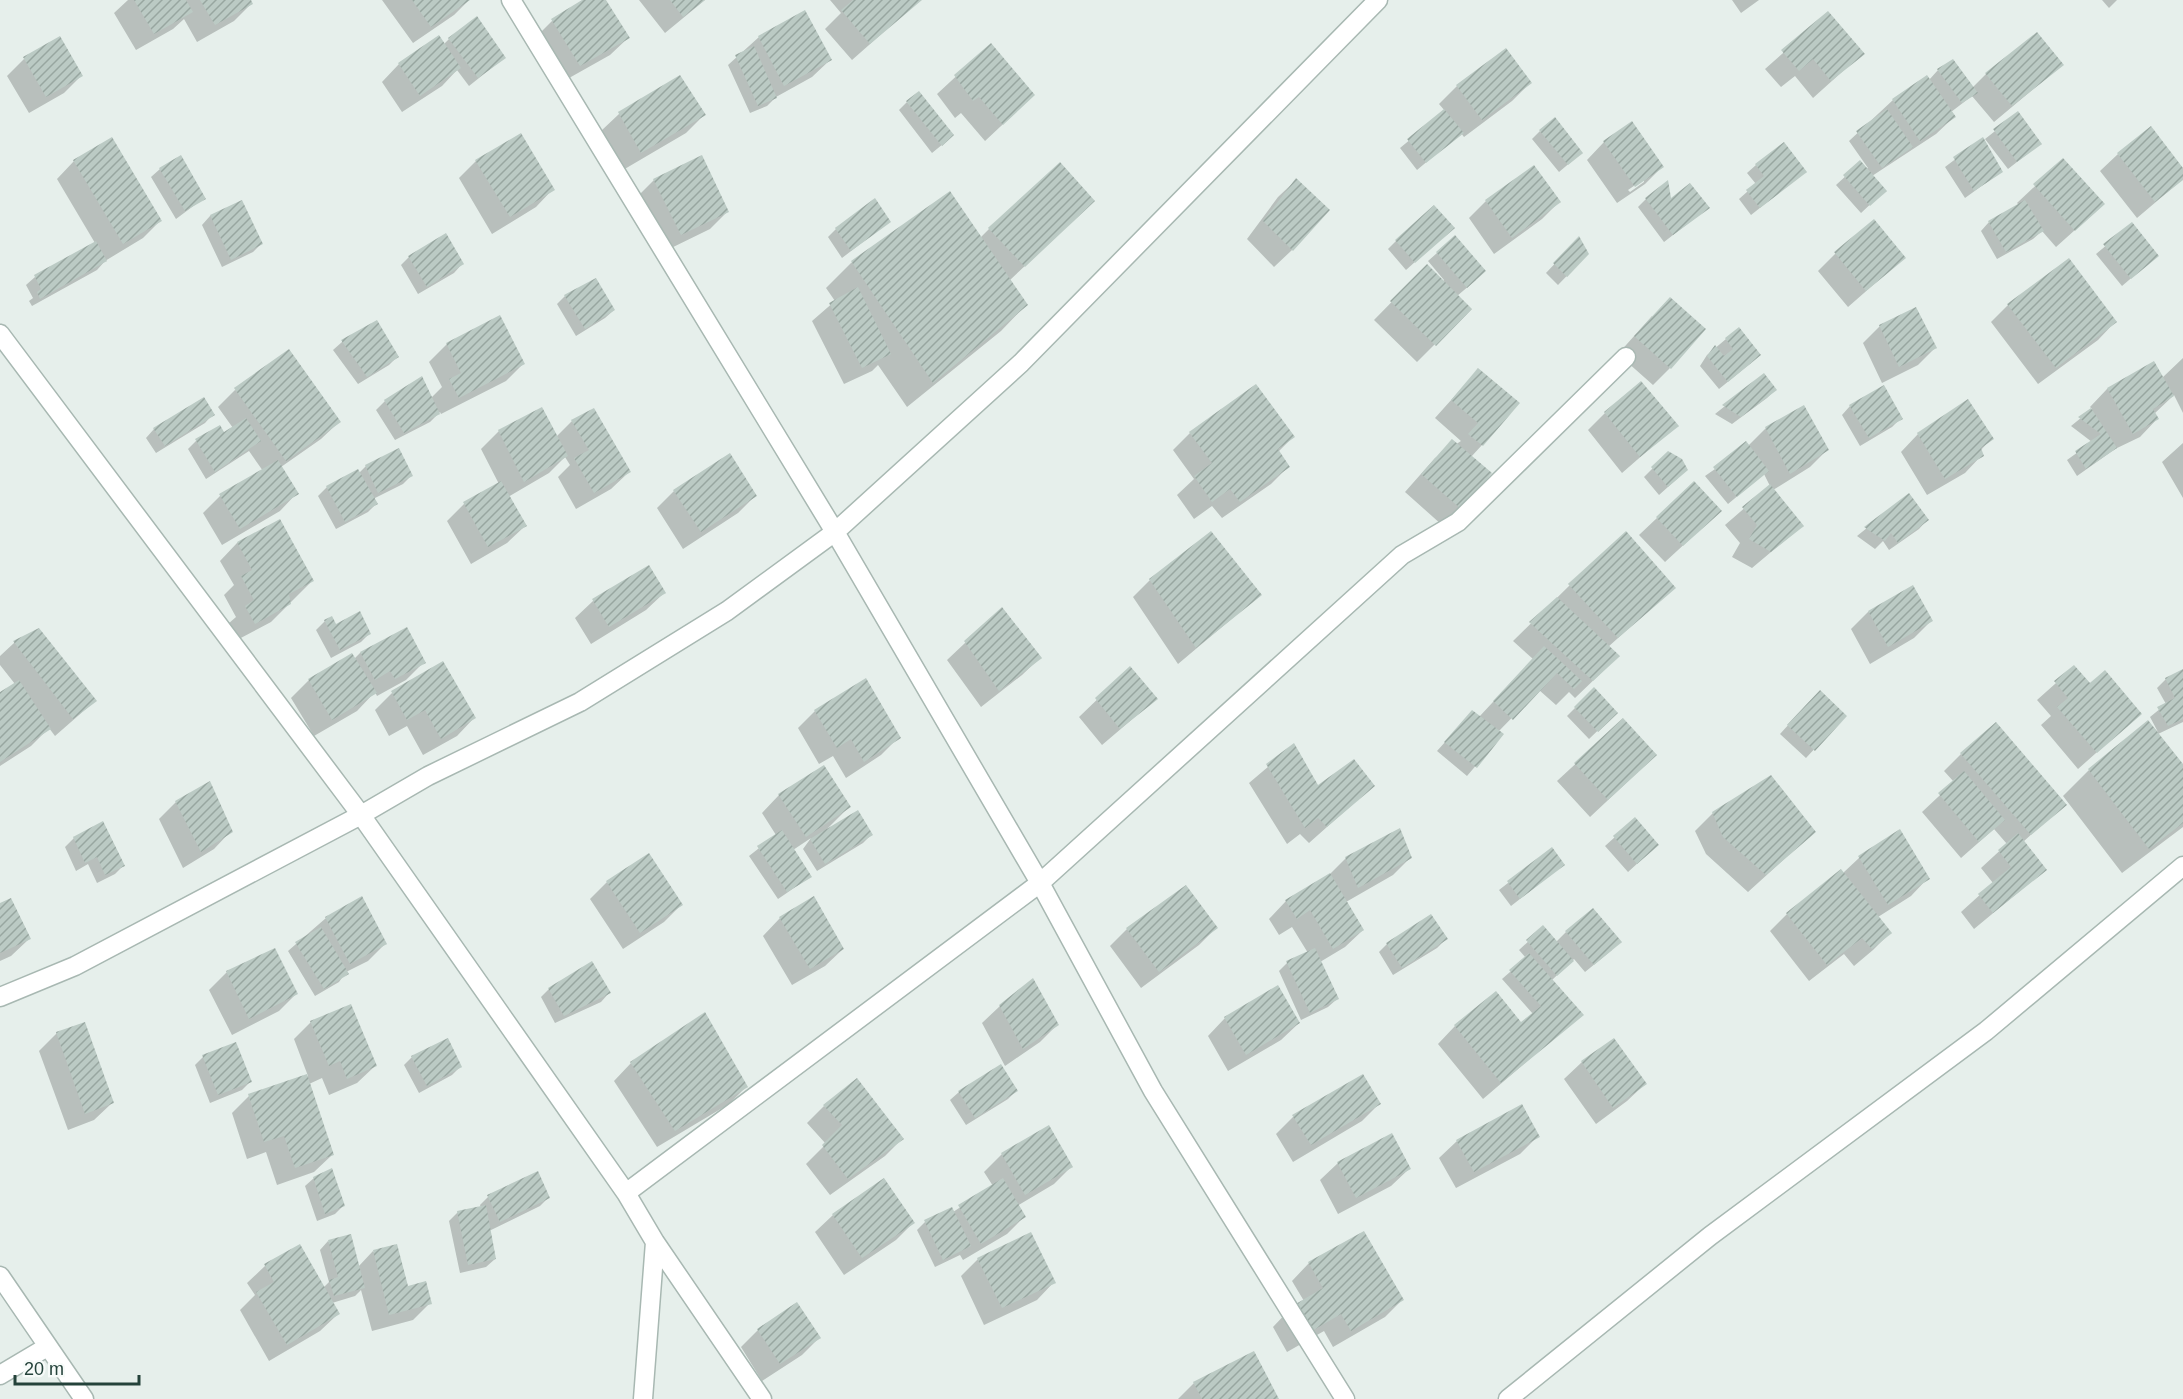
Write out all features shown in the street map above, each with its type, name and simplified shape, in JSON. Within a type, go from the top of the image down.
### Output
[{"type":"street","points":[[511,0],[835,531],[1040,883],[1153,1091],[1345,1399]]},
{"type":"street","points":[[0,997],[75,966],[153,922],[361,815],[428,776],[580,702],[727,611],[835,531],[1021,363],[1378,0]]},
{"type":"street","points":[[0,334],[361,815],[626,1193],[655,1242],[762,1399]]},
{"type":"street","points":[[626,1193],[1040,883],[1402,555],[1458,522],[1626,357]]},
{"type":"street","points":[[1508,1399],[1710,1236],[1986,1031],[2183,866]]},
{"type":"street","points":[[643,1399],[655,1242]]},
{"type":"street","points":[[0,1276],[84,1399]]},
{"type":"street","points":[[0,1375],[47,1347]]},
{"type":"building","points":[[134,0],[186,0],[193,12],[154,34]]},
{"type":"building","points":[[200,0],[251,0],[253,4],[215,25]]},
{"type":"building","points":[[412,0],[470,0],[431,27]]},
{"type":"building","points":[[582,0],[606,0],[630,38],[580,66],[551,19]]},
{"type":"building","points":[[670,0],[705,0],[683,17]]},
{"type":"building","points":[[853,0],[922,0],[870,44],[841,10]]},
{"type":"building","points":[[805,10],[832,60],[784,86],[758,36]]},
{"type":"building","points":[[1828,11],[1865,54],[1831,81],[1813,59],[1799,71],[1781,50]]},
{"type":"building","points":[[477,16],[506,58],[478,78],[448,38]]},
{"type":"building","points":[[2037,32],[2064,65],[2012,106],[1985,73]]},
{"type":"building","points":[[439,35],[461,68],[420,96],[398,63]]},
{"type":"building","points":[[60,36],[83,76],[46,97],[23,57]]},
{"type":"building","points":[[991,43],[1035,95],[1003,125],[979,97],[973,101],[954,75]]},
{"type":"building","points":[[754,46],[777,98],[758,106],[735,55]]},
{"type":"building","points":[[1506,48],[1532,83],[1482,120],[1456,85]]},
{"type":"building","points":[[1953,59],[1978,93],[1962,103],[1937,69]]},
{"type":"building","points":[[680,75],[706,115],[641,153],[618,112]]},
{"type":"building","points":[[1927,75],[1956,117],[1920,141],[1892,99]]},
{"type":"building","points":[[919,91],[954,135],[942,146],[906,101]]},
{"type":"building","points":[[1444,109],[1464,133],[1426,163],[1407,139]]},
{"type":"building","points":[[1887,109],[1913,147],[1882,168],[1856,131]]},
{"type":"building","points":[[2018,111],[2042,144],[2017,162],[1993,129]]},
{"type":"building","points":[[1555,117],[1583,153],[1568,165],[1539,130]]},
{"type":"building","points":[[1632,121],[1664,167],[1635,187],[1603,141]]},
{"type":"building","points":[[2151,126],[2183,168],[2183,180],[2155,202],[2117,153]]},
{"type":"building","points":[[521,133],[555,190],[510,217],[475,160]]},
{"type":"building","points":[[112,137],[162,221],[123,244],[73,160]]},
{"type":"building","points":[[1983,137],[2003,172],[1974,191],[1953,157]]},
{"type":"building","points":[[1784,142],[1807,172],[1760,208],[1746,190],[1764,176],[1755,164]]},
{"type":"building","points":[[181,155],[206,199],[185,211],[159,168]]},
{"type":"building","points":[[702,155],[729,212],[681,235],[653,179]]},
{"type":"building","points":[[2063,158],[2105,204],[2075,231],[2033,184]]},
{"type":"building","points":[[1860,160],[1887,191],[1870,206],[1843,175]]},
{"type":"building","points":[[1060,162],[1095,201],[1025,267],[988,228]]},
{"type":"building","points":[[1534,165],[1561,202],[1512,238],[1485,200]]},
{"type":"building","points":[[1296,178],[1330,210],[1293,251],[1263,221]]},
{"type":"building","points":[[1668,180],[1671,198],[1690,183],[1710,208],[1673,235],[1645,198]]},
{"type":"building","points":[[950,191],[1028,305],[933,383],[851,261]]},
{"type":"building","points":[[875,198],[891,222],[851,251],[835,228]]},
{"type":"building","points":[[242,200],[263,244],[231,260],[210,215]]},
{"type":"building","points":[[2025,200],[2044,231],[2006,252],[1988,221]]},
{"type":"building","points":[[1434,205],[1455,228],[1415,263],[1395,240]]},
{"type":"building","points":[[1874,219],[1906,258],[1866,291],[1834,252]]},
{"type":"building","points":[[2132,222],[2159,256],[2131,279],[2103,244]]},
{"type":"building","points":[[446,233],[464,264],[427,287],[408,256]]},
{"type":"building","points":[[1455,235],[1486,271],[1467,288],[1436,252]]},
{"type":"building","points":[[1579,236],[1589,254],[1567,277],[1553,263]]},
{"type":"building","points":[[96,241],[107,261],[40,299],[37,292],[41,289],[34,275]]},
{"type":"building","points":[[2069,258],[2117,322],[2056,368],[2007,304]]},
{"type":"building","points":[[1427,264],[1472,309],[1436,346],[1390,301]]},
{"type":"building","points":[[596,278],[615,310],[585,329],[564,295]]},
{"type":"building","points":[[858,287],[891,354],[862,368],[829,303]]},
{"type":"building","points":[[1670,297],[1706,329],[1671,369],[1634,336]]},
{"type":"building","points":[[1916,307],[1937,348],[1899,367],[1879,325]]},
{"type":"building","points":[[500,315],[525,364],[459,398],[449,379],[461,373],[446,343]]},
{"type":"building","points":[[377,320],[399,357],[367,377],[341,340]]},
{"type":"building","points":[[1739,327],[1761,355],[1728,382],[1707,356],[1715,345],[1724,356],[1733,349],[1725,338]]},
{"type":"building","points":[[289,349],[341,422],[286,461],[234,388]]},
{"type":"building","points":[[2154,361],[2174,396],[2153,409],[2159,419],[2133,434],[2107,388]]},
{"type":"building","points":[[1478,368],[1520,403],[1483,446],[1468,434],[1478,423],[1451,400]]},
{"type":"building","points":[[1764,373],[1777,390],[1741,417],[1722,405]]},
{"type":"building","points":[[422,376],[440,414],[404,433],[384,400]]},
{"type":"building","points":[[1641,381],[1679,426],[1640,457],[1604,412]]},
{"type":"building","points":[[1256,384],[1295,437],[1278,449],[1290,467],[1240,502],[1230,489],[1212,502],[1194,476],[1212,463],[1189,432]]},
{"type":"building","points":[[1884,385],[1903,419],[1869,438],[1849,405]]},
{"type":"building","points":[[204,397],[215,415],[165,446],[153,428]]},
{"type":"building","points":[[1968,399],[1994,439],[1981,448],[1984,456],[1945,479],[1917,433]]},
{"type":"building","points":[[1804,405],[1829,450],[1790,474],[1765,427]]},
{"type":"building","points":[[542,407],[568,456],[524,482],[498,430]]},
{"type":"building","points":[[594,408],[631,472],[594,493],[574,458],[589,450],[571,420]]},
{"type":"building","points":[[2091,408],[2117,448],[2086,469],[2075,451],[2101,434],[2078,417]]},
{"type":"building","points":[[246,418],[261,441],[215,472],[195,439],[220,425],[224,432]]},
{"type":"building","points":[[1452,439],[1492,473],[1461,509],[1421,474]]},
{"type":"building","points":[[1746,441],[1769,471],[1737,497],[1713,467]]},
{"type":"building","points":[[399,448],[413,476],[378,493],[365,465]]},
{"type":"building","points":[[1668,451],[1682,459],[1688,470],[1668,487],[1651,467]]},
{"type":"building","points":[[730,453],[757,496],[701,532],[673,490]]},
{"type":"building","points":[[278,460],[299,494],[240,529],[219,494]]},
{"type":"building","points":[[358,469],[378,504],[345,522],[326,486]]},
{"type":"building","points":[[501,481],[527,526],[488,547],[463,502]]},
{"type":"building","points":[[1694,481],[1722,511],[1683,546],[1656,517]]},
{"type":"building","points":[[1770,484],[1804,526],[1771,552],[1749,539],[1757,525],[1742,507]]},
{"type":"building","points":[[1909,493],[1929,520],[1898,543],[1891,533],[1885,541],[1864,527]]},
{"type":"building","points":[[280,519],[314,581],[289,594],[291,604],[255,624],[245,606],[254,600],[241,576],[252,570],[237,542]]},
{"type":"building","points":[[1211,531],[1262,595],[1196,648],[1149,579]]},
{"type":"building","points":[[1626,531],[1676,588],[1618,638],[1568,584]]},
{"type":"building","points":[[649,565],[666,593],[609,627],[592,599]]},
{"type":"building","points":[[1913,585],[1933,621],[1888,647],[1868,611]]},
{"type":"building","points":[[1557,597],[1620,656],[1593,681],[1529,622]]},
{"type":"building","points":[[1002,607],[1042,658],[999,691],[964,641]]},
{"type":"building","points":[[360,611],[371,634],[340,650],[324,620],[332,616],[336,624]]},
{"type":"building","points":[[407,627],[426,663],[395,679],[390,671],[375,680],[360,652]]},
{"type":"building","points":[[39,628],[97,701],[73,719],[13,641]]},
{"type":"building","points":[[1544,646],[1582,681],[1574,689],[1557,673],[1513,720],[1493,701]]},
{"type":"building","points":[[352,653],[377,693],[332,720],[308,679]]},
{"type":"building","points":[[443,661],[476,718],[441,739],[425,710],[407,720],[391,691]]},
{"type":"building","points":[[2074,665],[2090,683],[2105,670],[2142,714],[2097,753],[2057,707],[2068,698],[2054,681]]},
{"type":"building","points":[[1130,666],[1158,699],[1120,729],[1095,698]]},
{"type":"building","points":[[2183,669],[2183,719],[2168,726],[2157,707],[2175,698],[2165,678]]},
{"type":"building","points":[[866,678],[901,738],[864,762],[851,739],[837,748],[814,710]]},
{"type":"building","points":[[19,680],[51,729],[0,762],[0,692]]},
{"type":"building","points":[[1594,687],[1618,713],[1598,732],[1574,707]]},
{"type":"building","points":[[1820,690],[1847,716],[1815,751],[1787,725]]},
{"type":"building","points":[[1472,710],[1504,734],[1477,768],[1444,742]]},
{"type":"building","points":[[1623,718],[1657,755],[1608,800],[1574,763]]},
{"type":"building","points":[[2148,720],[2183,764],[2183,823],[2149,849],[2088,769]]},
{"type":"building","points":[[1996,722],[2067,805],[2031,835],[1960,753]]},
{"type":"building","points":[[1294,743],[1318,785],[1354,759],[1375,786],[1327,827],[1318,818],[1305,828],[1266,764]]},
{"type":"building","points":[[824,765],[851,807],[806,837],[778,794]]},
{"type":"building","points":[[1964,771],[2005,820],[1979,842],[1938,793]]},
{"type":"building","points":[[1771,775],[1816,832],[1766,875],[1723,837],[1712,812]]},
{"type":"building","points":[[210,781],[233,832],[201,852],[175,801]]},
{"type":"building","points":[[858,810],[873,835],[825,864],[810,839]]},
{"type":"building","points":[[1635,817],[1659,845],[1637,864],[1613,836]]},
{"type":"building","points":[[103,821],[125,866],[105,875],[97,857],[85,863],[73,837]]},
{"type":"building","points":[[1400,828],[1412,858],[1358,888],[1345,857]]},
{"type":"building","points":[[1900,829],[1930,879],[1888,905],[1858,856]]},
{"type":"building","points":[[782,830],[812,877],[787,892],[757,846]]},
{"type":"building","points":[[2018,833],[2047,870],[1993,913],[1978,894],[2011,867],[1998,850]]},
{"type":"building","points":[[1552,847],[1565,865],[1520,899],[1507,881]]},
{"type":"building","points":[[649,853],[683,905],[640,933],[606,881]]},
{"type":"building","points":[[1841,869],[1892,933],[1872,949],[1862,938],[1827,965],[1786,913]]},
{"type":"building","points":[[1330,873],[1364,930],[1333,949],[1310,910],[1297,919],[1285,900]]},
{"type":"building","points":[[1186,885],[1218,928],[1159,972],[1126,928]]},
{"type":"building","points":[[362,896],[387,944],[350,964],[325,917]]},
{"type":"building","points":[[814,896],[844,949],[810,969],[779,917]]},
{"type":"building","points":[[11,898],[31,939],[0,953],[0,903]]},
{"type":"building","points":[[1593,908],[1622,942],[1594,965],[1565,931]]},
{"type":"building","points":[[1431,914],[1448,939],[1402,968],[1386,943]]},
{"type":"building","points":[[1543,925],[1574,961],[1557,976],[1526,940]]},
{"type":"building","points":[[321,927],[349,974],[324,989],[295,942]]},
{"type":"building","points":[[275,948],[298,994],[249,1019],[226,971]]},
{"type":"building","points":[[1315,948],[1339,999],[1310,1013],[1286,961]]},
{"type":"building","points":[[1529,953],[1584,1015],[1501,1083],[1454,1025],[1496,991],[1521,1022],[1541,1006],[1509,970]]},
{"type":"building","points":[[592,961],[611,993],[564,1016],[548,988]]},
{"type":"building","points":[[1033,978],[1059,1025],[1023,1049],[999,1005]]},
{"type":"building","points":[[1278,985],[1300,1023],[1246,1055],[1224,1017]]},
{"type":"building","points":[[351,1004],[377,1066],[347,1079],[340,1061],[329,1066],[310,1021]]},
{"type":"building","points":[[705,1012],[748,1087],[675,1131],[630,1062]]},
{"type":"building","points":[[85,1022],[114,1103],[85,1114],[56,1032]]},
{"type":"building","points":[[448,1038],[462,1067],[427,1086],[411,1056]]},
{"type":"building","points":[[1614,1038],[1647,1084],[1613,1108],[1581,1061]]},
{"type":"building","points":[[236,1042],[252,1082],[218,1095],[202,1055]]},
{"type":"building","points":[[1001,1064],[1018,1091],[975,1118],[958,1091]]},
{"type":"building","points":[[307,1074],[334,1155],[295,1168],[284,1136],[264,1142],[248,1094]]},
{"type":"building","points":[[1363,1074],[1381,1104],[1311,1145],[1292,1115]]},
{"type":"building","points":[[857,1078],[904,1139],[848,1179],[822,1145],[842,1125],[823,1105]]},
{"type":"building","points":[[1522,1104],[1540,1137],[1474,1172],[1456,1140]]},
{"type":"building","points":[[1049,1125],[1073,1167],[1025,1195],[1001,1153]]},
{"type":"building","points":[[1392,1133],[1411,1169],[1356,1198],[1337,1162]]},
{"type":"building","points":[[332,1168],[345,1206],[325,1214],[313,1177]]},
{"type":"building","points":[[538,1171],[550,1198],[500,1222],[487,1195]]},
{"type":"building","points":[[884,1178],[915,1223],[862,1258],[832,1214]]},
{"type":"building","points":[[1003,1178],[1026,1217],[981,1244],[958,1205]]},
{"type":"building","points":[[486,1205],[496,1259],[468,1265],[457,1211]]},
{"type":"building","points":[[952,1207],[971,1246],[943,1260],[924,1220]]},
{"type":"building","points":[[1364,1231],[1404,1300],[1351,1331],[1341,1314],[1305,1335],[1289,1308],[1323,1288],[1308,1262]]},
{"type":"building","points":[[1031,1232],[1056,1283],[1002,1308],[977,1258]]},
{"type":"building","points":[[351,1234],[365,1288],[334,1296],[329,1280],[338,1277],[328,1240]]},
{"type":"building","points":[[300,1244],[340,1314],[287,1345],[256,1292],[274,1282],[264,1264]]},
{"type":"building","points":[[397,1244],[408,1286],[426,1281],[432,1304],[389,1315],[373,1250]]},
{"type":"building","points":[[797,1302],[821,1338],[780,1364],[757,1329]]},
{"type":"building","points":[[1254,1351],[1279,1399],[1202,1399],[1193,1382]]}]
